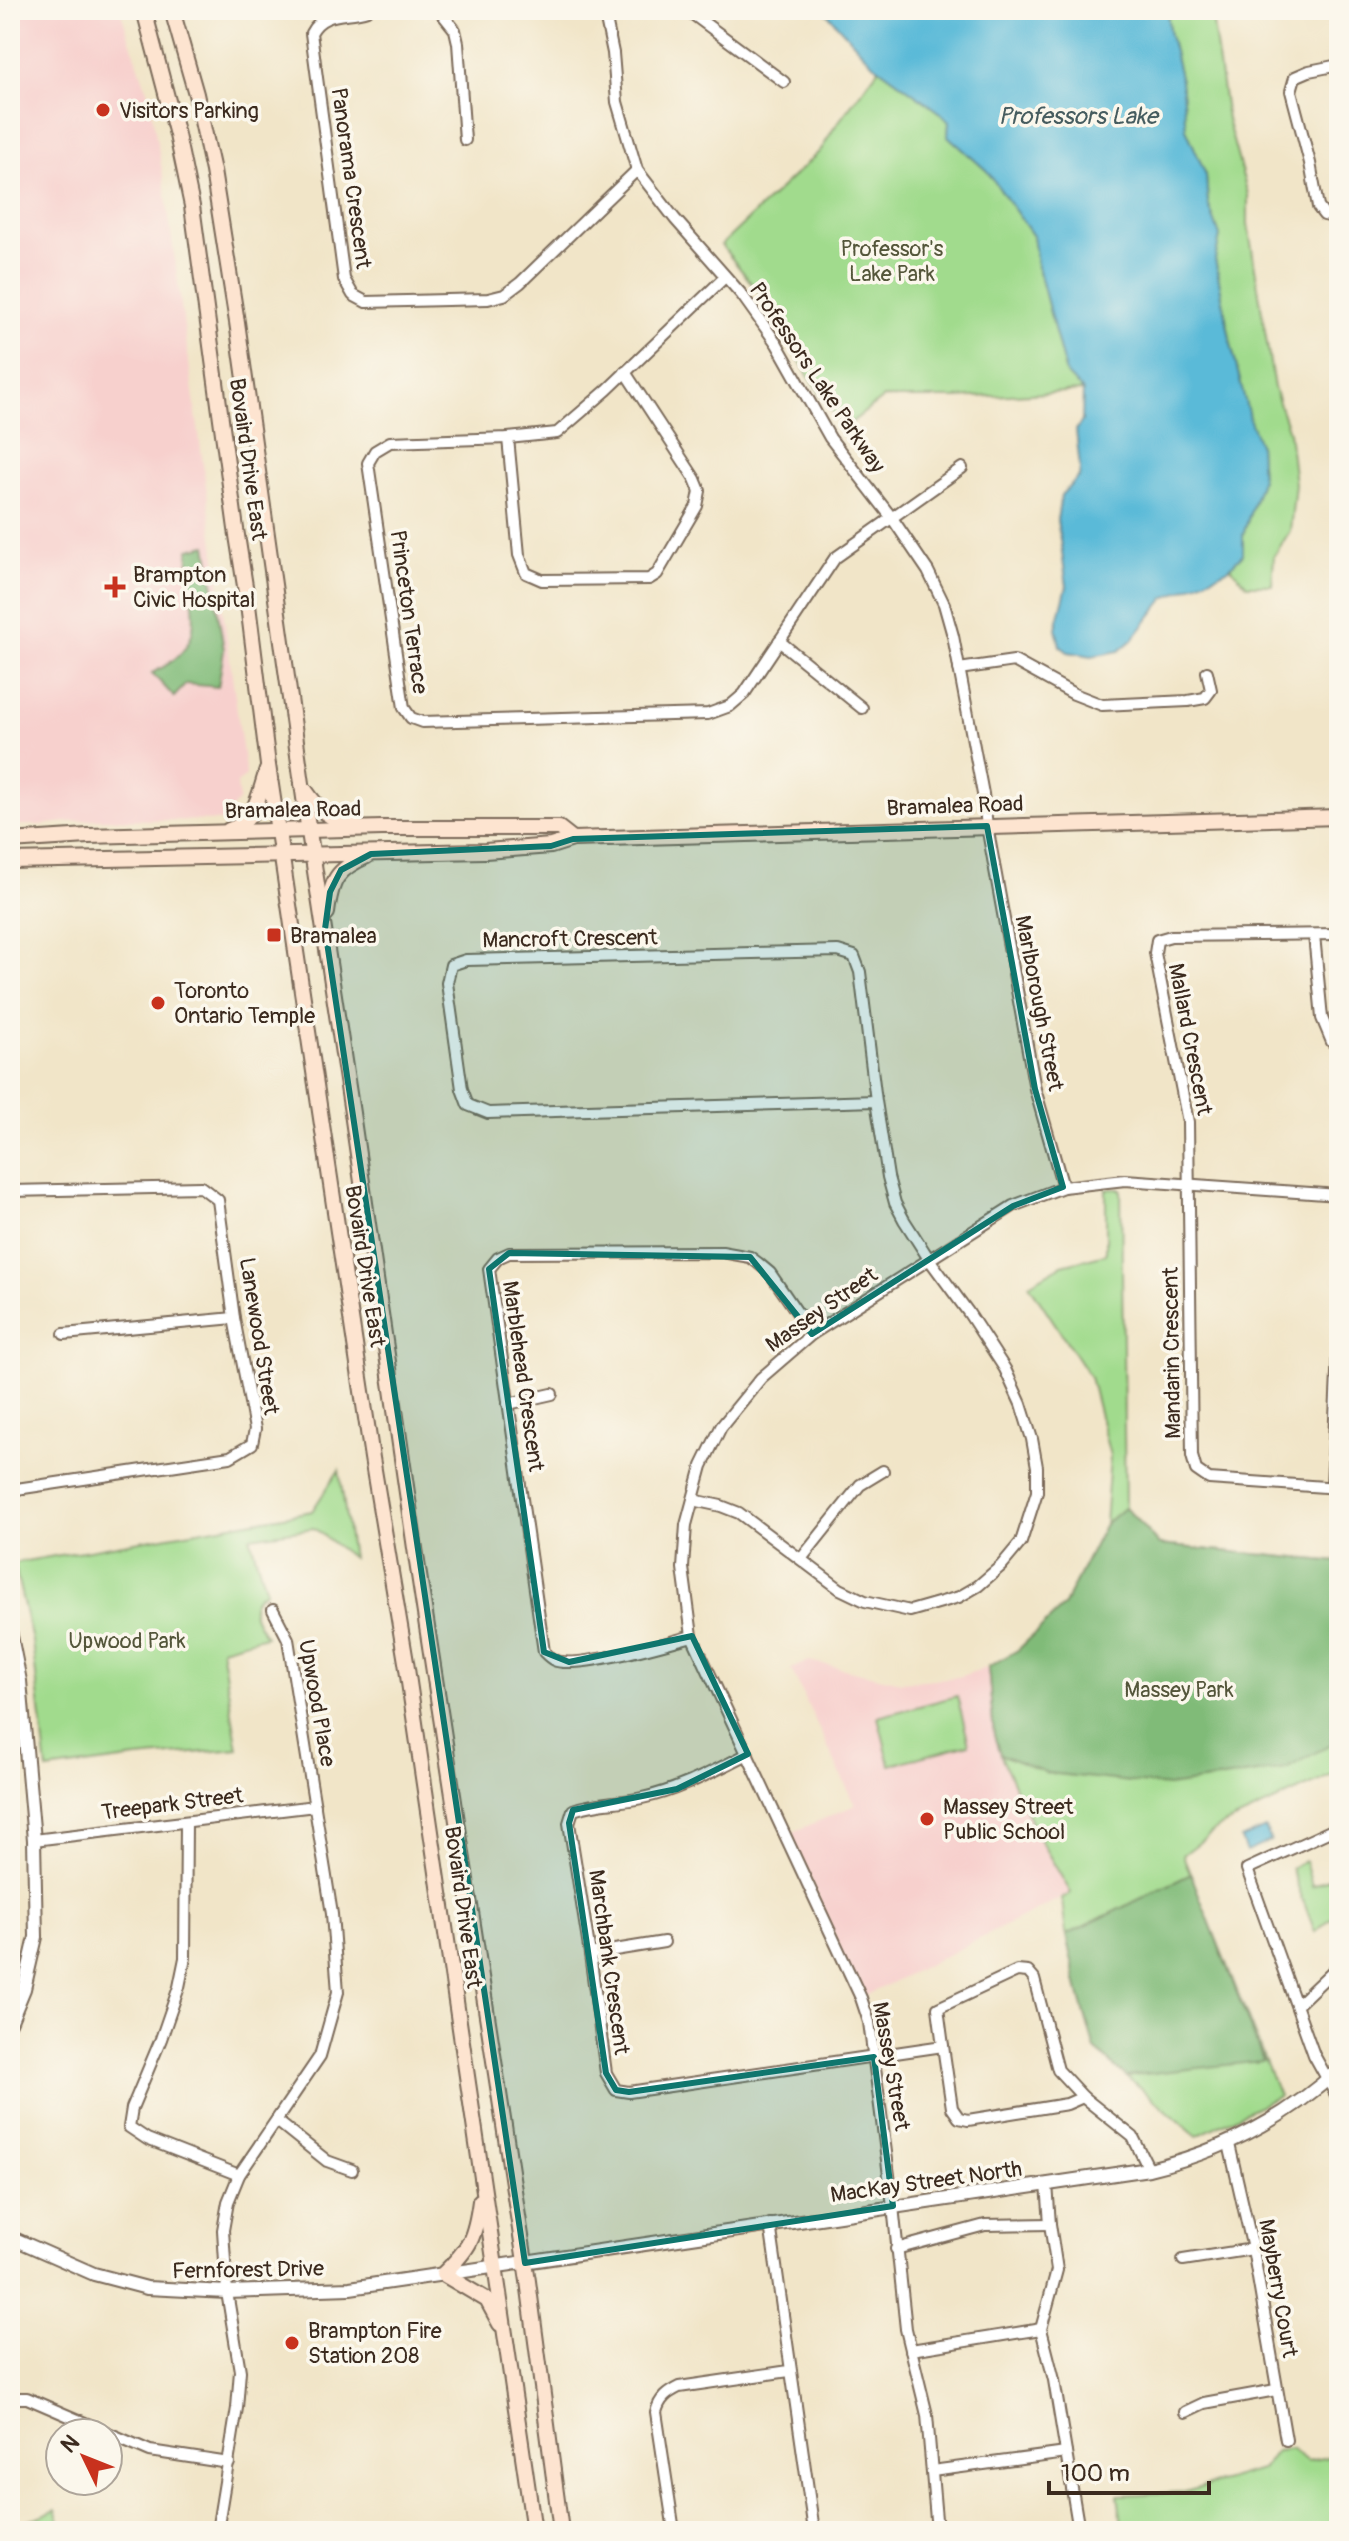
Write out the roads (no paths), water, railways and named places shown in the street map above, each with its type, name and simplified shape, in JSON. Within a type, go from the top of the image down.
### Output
[{"type":"main road","name":"Bovaird Drive East","points":[[144,10],[192,206],[268,765],[372,1458],[406,1662],[534,2531]]},
{"type":"main road","name":"Bovaird Drive East","points":[[172,10],[196,94],[213,171],[237,322],[302,786],[525,2263],[561,2531]]},
{"type":"main road","points":[[221,832],[237,828],[253,813],[268,765]]},
{"type":"main road","points":[[302,786],[316,806],[330,818],[347,824],[382,828]]},
{"type":"main road","name":"Bramalea Road","points":[[10,861],[371,854],[551,846],[573,839],[1339,817]]},
{"type":"main road","name":"Bramalea Road","points":[[10,841],[382,828],[559,828],[573,839]]},
{"type":"main road","points":[[325,929],[334,881],[351,863],[371,854]]},
{"type":"main road","points":[[483,2185],[472,2240],[460,2258],[443,2274],[487,2300],[506,2335]]},
{"type":"street","name":"Panorama Crescent","points":[[367,10],[324,18],[311,33],[344,279],[353,295],[366,302],[488,299],[504,295],[637,170]]},
{"type":"street","points":[[439,10],[455,30],[458,43],[465,140]]},
{"type":"street","name":"Professors Lake Parkway","points":[[604,10],[613,53],[617,102],[637,170],[675,219],[742,295],[777,344],[830,438],[892,518],[928,571],[944,604],[953,636],[987,826]]},
{"type":"street","points":[[687,10],[784,82]]},
{"type":"street","points":[[1339,65],[1295,77],[1291,91],[1318,207],[1324,215],[1339,218]]},
{"type":"street","name":"Princeton Terrace","points":[[725,277],[557,433],[390,442],[375,451],[368,463],[404,708],[411,718],[422,722],[708,714],[730,706],[744,694],[835,558],[962,468]]},
{"type":"street","points":[[508,438],[519,555],[526,573],[542,580],[649,579],[657,574],[697,506],[700,491],[625,372]]},
{"type":"street","points":[[779,641],[862,708]]},
{"type":"street","points":[[959,669],[1014,661],[1074,694],[1102,705],[1205,698],[1211,690],[1207,672]]},
{"type":"street","name":"Marlborough Street","points":[[987,826],[1035,1089],[1063,1187]]},
{"type":"street","name":"Mallard Crescent","points":[[1189,1184],[1188,1122],[1155,953],[1157,940],[1171,936],[1339,934]]},
{"type":"street","points":[[1314,935],[1322,1018],[1332,1042]]},
{"type":"street","name":"Mancroft Crescent","points":[[693,1500],[739,1513],[840,1589],[865,1601],[910,1611],[959,1597],[978,1586],[1001,1566],[1021,1542],[1037,1492],[1032,1439],[1005,1369],[929,1259],[895,1203],[876,1101],[860,972],[854,956],[838,951],[822,951],[466,960],[451,965],[447,983],[462,1089],[468,1105],[488,1113],[876,1101]]},
{"type":"street","name":"Massey Street","points":[[937,2531],[927,2415],[906,2329],[869,2022],[861,1998],[692,1636],[683,1568],[686,1525],[702,1466],[721,1427],[761,1378],[812,1334],[1013,1206],[1063,1187],[1125,1180],[1339,1195]]},
{"type":"street","name":"Mandarin Crescent","points":[[1189,1184],[1192,1456],[1196,1470],[1209,1479],[1336,1488]]},
{"type":"street","name":"Lanewood Street","points":[[10,1191],[201,1187],[209,1191],[218,1200],[234,1318],[255,1429],[252,1444],[230,1457],[10,1490]]},
{"type":"street","name":"Marblehead Crescent","points":[[692,1636],[638,1651],[569,1662],[554,1660],[544,1652],[489,1269],[498,1258],[509,1253],[722,1252],[750,1257],[770,1273],[812,1334]]},
{"type":"street","points":[[64,1334],[234,1318]]},
{"type":"street","points":[[1336,1488],[1338,1350]]},
{"type":"street","points":[[508,1404],[552,1394]]},
{"type":"street","points":[[801,1559],[860,1485],[883,1471]]},
{"type":"street","name":"Upwood Place","points":[[217,2531],[240,2371],[227,2292],[223,2230],[228,2202],[239,2175],[320,2056],[338,1992],[332,1914],[288,1639],[273,1610]]},
{"type":"street","points":[[10,1631],[20,1681],[34,1840],[36,1937],[24,1989],[10,2023]]},
{"type":"street","name":"Marchbank Crescent","points":[[748,1754],[677,1789],[641,1799],[573,1810],[569,1823],[606,2073],[616,2090],[629,2092],[874,2057]]},
{"type":"street","name":"Treepark Street","points":[[34,1840],[315,1806]]},
{"type":"street","points":[[186,1822],[185,1958],[179,1987],[132,2108],[129,2127],[147,2139],[239,2175]]},
{"type":"street","points":[[1339,1827],[1247,1869],[1314,2055],[1339,2100]]},
{"type":"street","points":[[590,1954],[664,1942]]},
{"type":"street","points":[[1297,2005],[1339,1965]]},
{"type":"street","points":[[1083,2097],[1067,2104],[968,2120],[959,2118],[952,2108],[938,2008],[1017,1971],[1028,1972],[1034,1979],[1058,2070],[1083,2097],[1133,2137],[1149,2169]]},
{"type":"street","points":[[874,2057],[943,2046]]},
{"type":"street","name":"MacKay Street North","points":[[494,2268],[1179,2162],[1229,2144],[1275,2118],[1339,2069]]},
{"type":"street","points":[[277,2121],[327,2161],[352,2170]]},
{"type":"street","name":"Mayberry Court","points":[[1229,2144],[1253,2249],[1286,2440]]},
{"type":"street","points":[[1047,2184],[1057,2270],[1041,2329],[1054,2380],[1079,2531]]},
{"type":"street","points":[[770,2224],[814,2531]]},
{"type":"street","points":[[896,2249],[985,2225],[1050,2224]]},
{"type":"street","name":"Fernforest Drive","points":[[10,2237],[94,2274],[147,2288],[227,2292],[350,2288],[494,2268]]},
{"type":"street","points":[[1183,2260],[1253,2249]]},
{"type":"street","points":[[911,2350],[1041,2329]]},
{"type":"street","points":[[674,2531],[656,2412],[659,2402],[668,2392],[679,2387],[789,2371]]},
{"type":"street","points":[[1185,2412],[1204,2403],[1276,2390]]},
{"type":"street","points":[[10,2403],[16,2398],[27,2398],[150,2451],[229,2463]]},
{"type":"street","points":[[932,2471],[1066,2453]]},
{"type":"water","name":"Professors Lake","points":[[824,10],[1167,10],[1181,81],[1186,129],[1206,175],[1208,203],[1220,236],[1215,259],[1231,344],[1250,421],[1259,444],[1261,480],[1243,535],[1243,554],[1227,570],[1165,598],[1132,640],[1119,651],[1092,656],[1068,652],[1060,646],[1056,628],[1067,586],[1057,520],[1061,495],[1079,477],[1076,430],[1082,421],[1083,391],[1066,374],[1033,236],[987,171],[948,136],[949,122],[941,113],[871,62]]},
{"type":"water","points":[[1265,1828],[1271,1841],[1246,1852],[1241,1839]]},
{"type":"place","name":"Visitors Parking","points":[[103,110]]},
{"type":"place","name":"Brampton Civic Hospital","points":[[115,587]]},
{"type":"place","name":"Bramalea","points":[[274,935]]},
{"type":"place","name":"Toronto Ontario Temple","points":[[158,1003]]},
{"type":"place","name":"Massey Street Public School","points":[[927,1819]]},
{"type":"place","name":"Brampton Fire Station 208","points":[[292,2343]]},
{"type":"park label","name":"Professor's Lake Park","points":[[892,260]]},
{"type":"park label","name":"Upwood Park","points":[[127,1640]]},
{"type":"park label","name":"Massey Park","points":[[1179,1689]]}]
